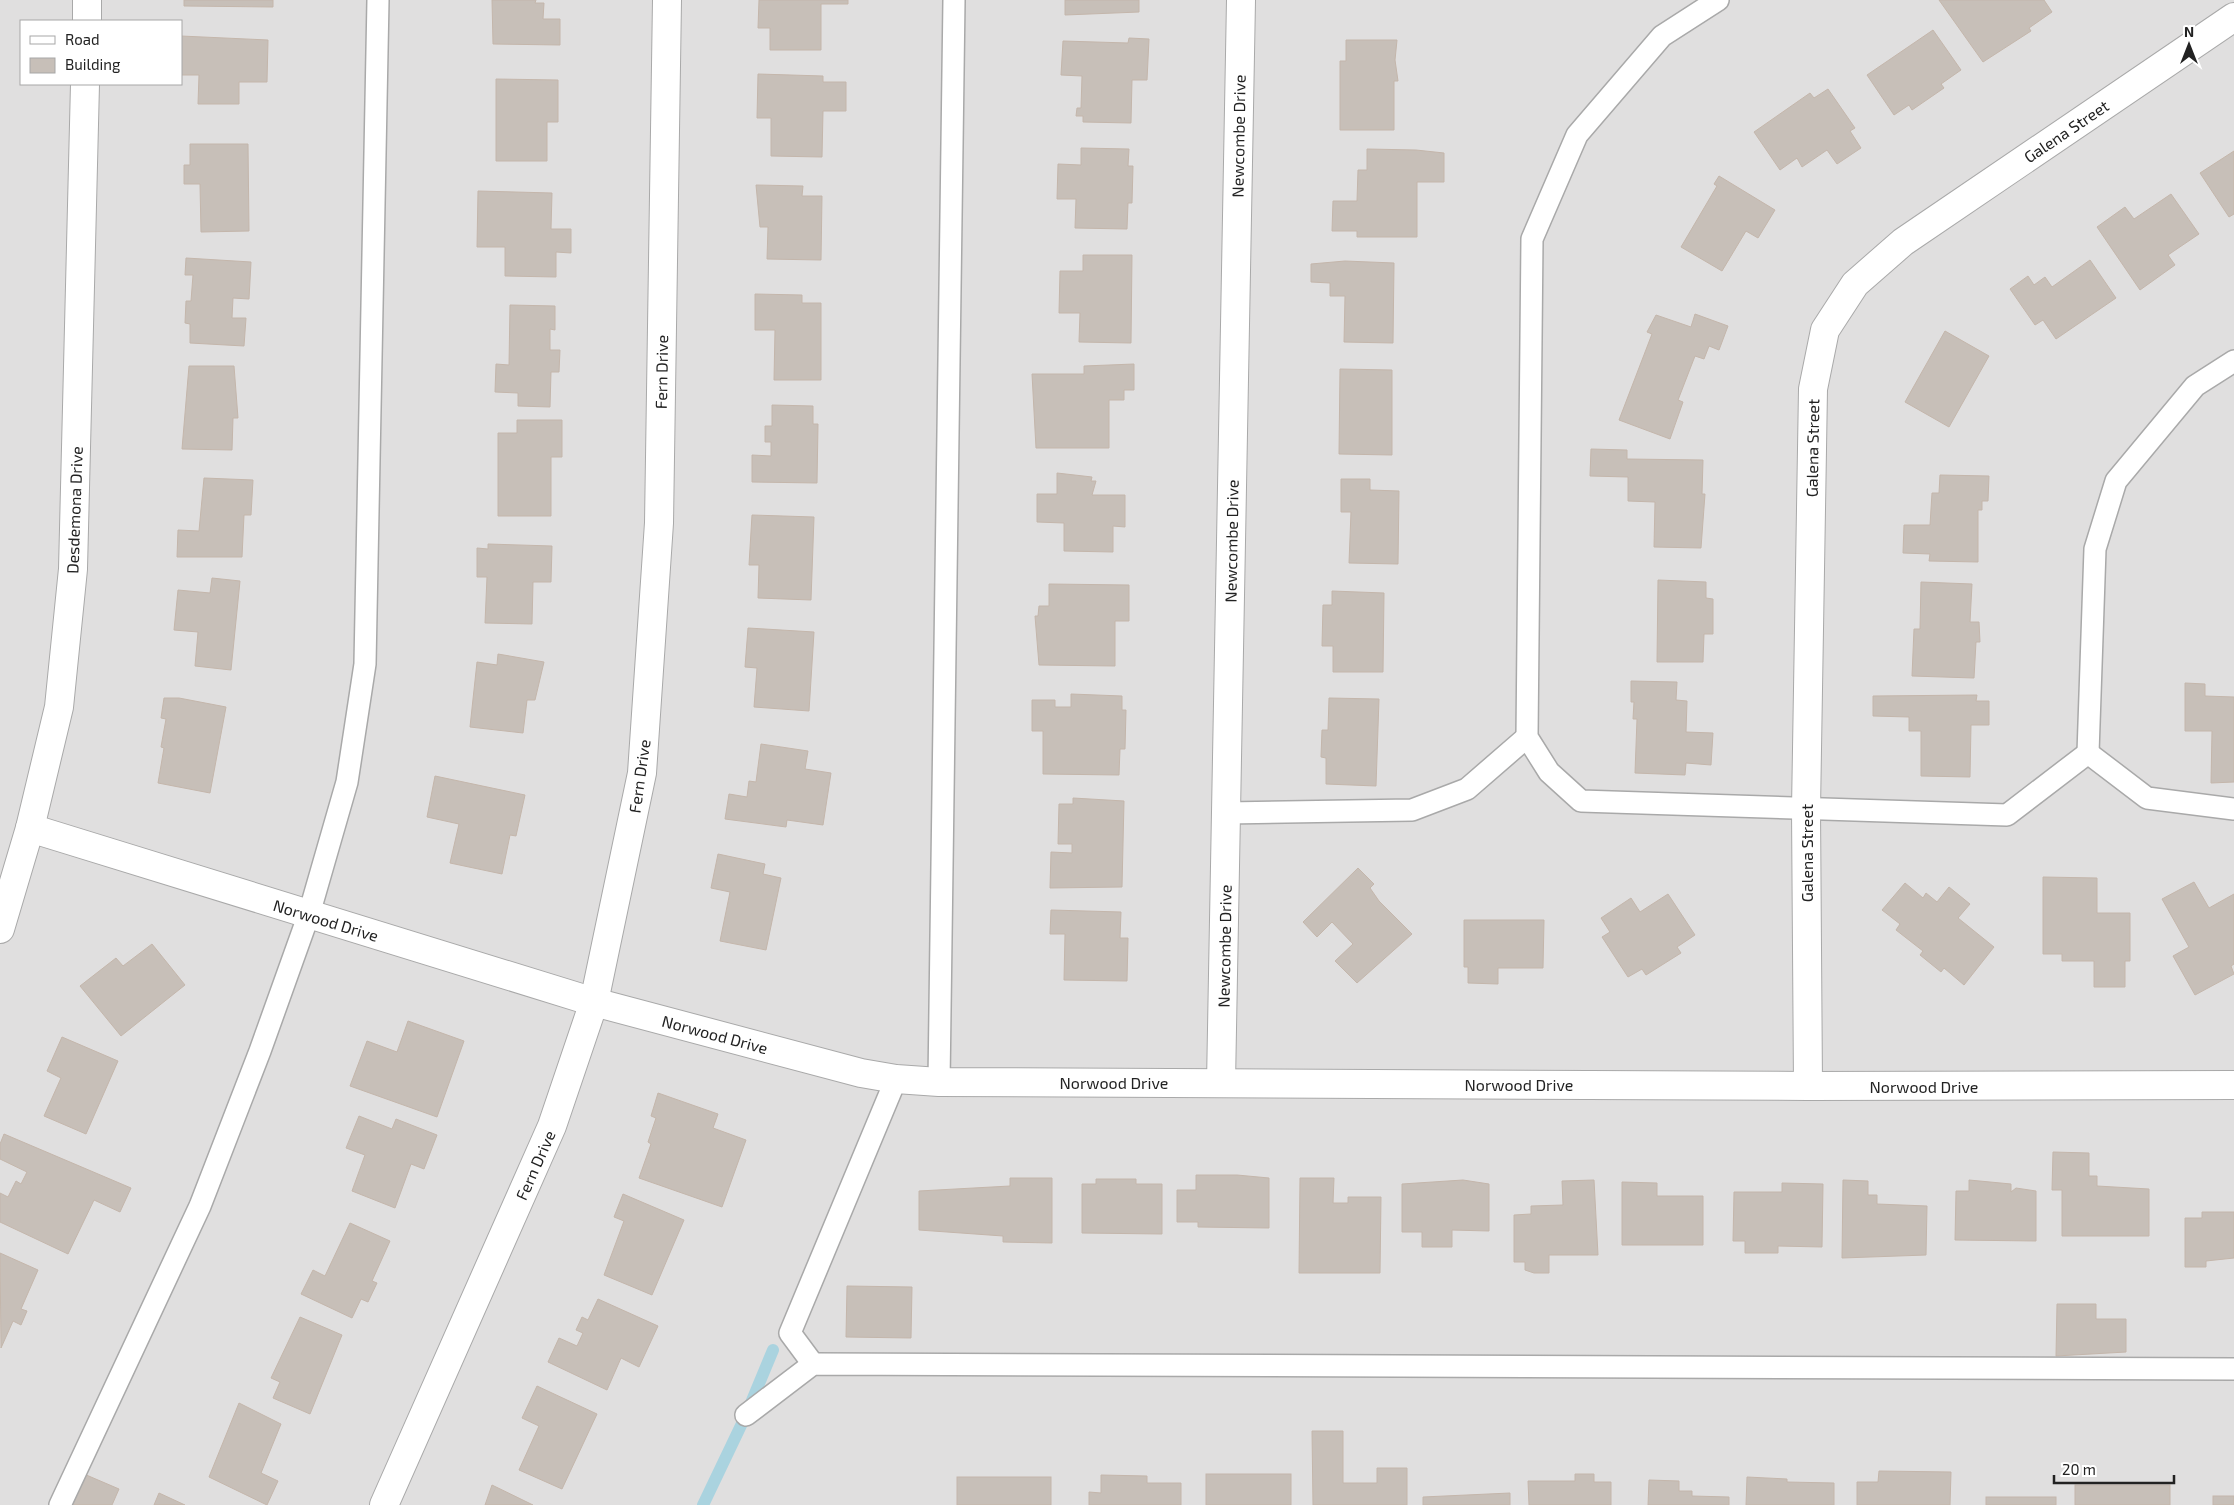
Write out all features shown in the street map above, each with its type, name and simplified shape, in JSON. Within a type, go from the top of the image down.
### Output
[{"type":"street","points":[[87,0],[87,20]]},
{"type":"street","name":"Fern Drive","points":[[384,1505],[552,1126],[594,1002],[643,763],[659,523],[667,0]]},
{"type":"street","name":"Newcombe Drive","points":[[1221,1082],[1241,0]]},
{"type":"street","name":"Galena Street","points":[[1808,1086],[1806,808],[1812,389],[1825,330],[1855,284],[1904,242],[2234,17]]},
{"type":"street","name":"Desdemona Drive","points":[[0,929],[30,828],[59,707],[73,569],[85,85]]},
{"type":"street","name":"Norwood Drive","points":[[30,828],[594,1002],[861,1073],[896,1079],[938,1082],[1808,1086],[2234,1085]]},
{"type":"lane","points":[[60,1505],[200,1206],[260,1051],[309,914],[348,782],[365,664],[378,0]]},
{"type":"lane","points":[[938,1082],[954,0]]},
{"type":"lane","points":[[1718,0],[1662,36],[1577,135],[1532,239],[1527,737],[1549,772],[1581,801],[2007,814],[2088,753]]},
{"type":"lane","points":[[2088,753],[2095,549],[2116,481],[2195,386],[2234,361]]},
{"type":"lane","points":[[1226,813],[1412,810],[1467,789],[1527,737]]},
{"type":"lane","points":[[2088,753],[2147,798],[2234,809]]},
{"type":"lane","points":[[813,1364],[790,1332],[896,1079]]},
{"type":"lane","points":[[746,1415],[813,1364],[2234,1369]]},
{"type":"shaded area","points":[[0,0],[2234,0],[2234,1505],[0,1505]]},
{"type":"building","points":[[184,0],[273,0],[273,7],[184,6]]},
{"type":"building","points":[[492,0],[536,0],[535,3],[544,3],[543,19],[560,19],[560,45],[493,44]]},
{"type":"building","points":[[759,0],[848,0],[848,4],[821,4],[821,50],[770,50],[770,28],[758,28]]},
{"type":"building","points":[[1065,0],[1139,0],[1139,12],[1065,15]]},
{"type":"building","points":[[1939,0],[2044,0],[2052,12],[2029,28],[2031,31],[1983,62]]},
{"type":"building","points":[[1933,30],[1961,70],[1941,84],[1944,88],[1912,110],[1909,105],[1894,115],[1867,75]]},
{"type":"building","points":[[182,36],[268,40],[267,82],[239,82],[239,104],[198,104],[199,75],[182,75]]},
{"type":"building","points":[[1129,38],[1149,39],[1147,80],[1132,80],[1131,123],[1083,122],[1083,116],[1076,116],[1077,108],[1081,108],[1082,76],[1061,75],[1063,41],[1128,43]]},
{"type":"building","points":[[1346,40],[1397,40],[1395,60],[1398,81],[1394,81],[1394,130],[1340,130],[1340,61],[1346,61]]},
{"type":"building","points":[[758,74],[823,76],[823,82],[846,82],[846,111],[823,111],[822,157],[771,156],[771,118],[757,118]]},
{"type":"building","points":[[496,79],[558,80],[558,122],[547,122],[547,161],[496,161]]},
{"type":"building","points":[[1828,89],[1855,128],[1850,131],[1861,148],[1837,164],[1827,150],[1802,167],[1797,158],[1780,170],[1754,132],[1810,93],[1814,98]]},
{"type":"building","points":[[190,144],[248,144],[249,231],[201,232],[200,184],[184,184],[184,165],[190,165]]},
{"type":"building","points":[[1081,148],[1129,149],[1128,166],[1133,166],[1132,203],[1128,203],[1127,229],[1075,228],[1076,199],[1057,199],[1058,164],[1081,165]]},
{"type":"building","points":[[1367,149],[1416,150],[1444,153],[1444,182],[1417,182],[1417,237],[1357,237],[1357,231],[1332,231],[1333,201],[1357,201],[1358,170],[1367,170]]},
{"type":"building","points":[[2234,151],[2234,214],[2229,217],[2200,173]]},
{"type":"building","points":[[1719,176],[1775,210],[1758,238],[1746,231],[1722,271],[1681,247],[1717,186],[1714,184]]},
{"type":"building","points":[[756,185],[803,186],[802,196],[822,196],[821,260],[767,259],[768,227],[760,227]]},
{"type":"building","points":[[478,191],[552,193],[551,229],[571,229],[571,253],[556,252],[556,277],[505,276],[505,247],[477,247]]},
{"type":"building","points":[[2171,194],[2199,234],[2168,255],[2175,265],[2140,290],[2097,227],[2125,207],[2134,219]]},
{"type":"building","points":[[1083,255],[1132,255],[1131,343],[1079,342],[1080,313],[1059,313],[1060,271],[1083,271]]},
{"type":"building","points":[[186,258],[251,262],[249,299],[233,298],[232,318],[246,318],[244,346],[190,343],[190,324],[185,323],[186,301],[191,301],[193,275],[185,275]]},
{"type":"building","points":[[2090,260],[2116,298],[2056,339],[2043,320],[2035,325],[2010,289],[2028,276],[2034,285],[2045,277],[2052,287]]},
{"type":"building","points":[[1345,261],[1394,263],[1393,343],[1344,342],[1345,296],[1330,296],[1330,283],[1311,282],[1311,264]]},
{"type":"building","points":[[755,294],[802,295],[802,303],[821,303],[821,380],[774,380],[775,330],[755,330]]},
{"type":"building","points":[[510,305],[555,306],[555,330],[550,329],[550,350],[560,350],[559,372],[551,372],[550,407],[518,406],[518,393],[495,392],[496,364],[509,365]]},
{"type":"building","points":[[1695,314],[1728,326],[1719,350],[1709,346],[1704,359],[1695,356],[1678,400],[1683,402],[1670,439],[1619,420],[1652,334],[1647,332],[1656,315],[1691,327]]},
{"type":"building","points":[[1945,331],[1989,356],[1949,427],[1905,402]]},
{"type":"building","points":[[1134,364],[1134,390],[1124,390],[1124,400],[1109,400],[1109,448],[1036,448],[1032,374],[1084,374],[1084,366]]},
{"type":"building","points":[[189,366],[234,366],[238,418],[233,418],[232,450],[182,449]]},
{"type":"building","points":[[1340,369],[1392,370],[1392,455],[1339,454]]},
{"type":"building","points":[[772,405],[813,406],[813,424],[818,424],[817,483],[752,482],[752,455],[771,456],[771,442],[765,442],[765,426],[772,426]]},
{"type":"building","points":[[517,420],[562,420],[562,457],[551,457],[551,516],[498,516],[498,433],[517,433]]},
{"type":"building","points":[[1591,449],[1627,450],[1627,459],[1703,460],[1702,494],[1705,494],[1701,548],[1654,547],[1655,502],[1628,501],[1628,477],[1590,476]]},
{"type":"building","points":[[1057,473],[1092,477],[1091,481],[1096,481],[1092,495],[1125,495],[1125,527],[1113,526],[1113,552],[1064,551],[1064,523],[1037,522],[1037,494],[1057,494]]},
{"type":"building","points":[[1940,475],[1989,476],[1988,501],[1982,501],[1982,510],[1978,510],[1978,562],[1929,561],[1930,554],[1903,553],[1904,525],[1930,525],[1932,493],[1939,493]]},
{"type":"building","points":[[204,478],[253,480],[251,515],[244,515],[242,557],[177,557],[178,530],[199,531]]},
{"type":"building","points":[[1341,479],[1370,479],[1370,490],[1399,491],[1398,564],[1349,563],[1351,512],[1341,512]]},
{"type":"building","points":[[752,515],[814,517],[811,600],[758,598],[759,565],[749,565]]},
{"type":"building","points":[[488,544],[552,546],[551,582],[533,582],[532,624],[485,623],[487,577],[477,577],[477,548],[488,549]]},
{"type":"building","points":[[212,578],[240,581],[231,670],[195,666],[198,632],[174,630],[178,590],[210,593]]},
{"type":"building","points":[[1658,580],[1706,582],[1706,598],[1713,599],[1713,634],[1704,634],[1703,662],[1657,662]]},
{"type":"building","points":[[1921,582],[1972,584],[1970,622],[1979,622],[1980,642],[1976,642],[1974,678],[1912,676],[1914,629],[1920,629]]},
{"type":"building","points":[[1049,584],[1129,585],[1129,621],[1115,621],[1115,666],[1039,665],[1035,616],[1038,616],[1039,606],[1049,606]]},
{"type":"building","points":[[1332,591],[1384,593],[1383,672],[1333,672],[1333,646],[1322,646],[1323,605],[1332,605]]},
{"type":"building","points":[[748,628],[814,632],[809,711],[754,707],[757,668],[745,667]]},
{"type":"building","points":[[498,654],[544,662],[535,700],[527,700],[523,733],[470,727],[477,662],[497,665]]},
{"type":"building","points":[[1631,681],[1677,682],[1676,700],[1687,701],[1686,732],[1713,733],[1711,765],[1686,763],[1685,775],[1635,773],[1637,719],[1633,719],[1634,702],[1631,702]]},
{"type":"building","points":[[2185,683],[2205,684],[2205,696],[2234,697],[2234,782],[2211,783],[2212,731],[2185,731]]},
{"type":"building","points":[[1071,694],[1122,696],[1122,710],[1126,710],[1125,749],[1120,749],[1119,775],[1043,774],[1043,731],[1032,731],[1032,700],[1055,700],[1055,707],[1071,707]]},
{"type":"building","points":[[1977,695],[1976,701],[1989,701],[1989,725],[1971,725],[1970,777],[1921,776],[1921,731],[1909,731],[1909,717],[1873,716],[1873,696]]},
{"type":"building","points":[[164,698],[179,698],[226,707],[210,793],[158,783],[164,748],[161,747],[166,719],[161,718]]},
{"type":"building","points":[[1329,698],[1379,699],[1376,786],[1326,784],[1326,758],[1321,757],[1322,730],[1328,730]]},
{"type":"building","points":[[761,744],[808,751],[805,769],[831,773],[823,825],[787,820],[786,827],[725,819],[729,794],[747,797],[749,781],[756,782]]},
{"type":"building","points":[[435,776],[525,795],[516,836],[510,835],[502,874],[450,863],[459,824],[427,817]]},
{"type":"building","points":[[1073,798],[1124,801],[1122,887],[1050,888],[1051,852],[1072,853],[1072,844],[1058,844],[1059,804],[1073,804]]},
{"type":"building","points":[[718,854],[765,864],[763,874],[781,878],[766,950],[720,941],[730,892],[711,888]]},
{"type":"building","points":[[1358,868],[1374,884],[1370,888],[1379,901],[1412,934],[1357,983],[1335,961],[1353,944],[1332,922],[1317,937],[1303,922]]},
{"type":"building","points":[[2043,877],[2097,878],[2097,913],[2130,913],[2130,961],[2125,961],[2125,987],[2094,987],[2094,961],[2062,961],[2062,954],[2043,954]]},
{"type":"building","points":[[2194,882],[2209,908],[2234,894],[2234,964],[2231,966],[2234,974],[2195,995],[2173,956],[2189,947],[2162,899]]},
{"type":"building","points":[[1905,883],[1923,898],[1926,893],[1937,902],[1949,887],[1970,904],[1958,918],[1994,947],[1964,985],[1944,968],[1941,972],[1920,955],[1923,951],[1896,930],[1900,924],[1882,910]]},
{"type":"building","points":[[1668,894],[1695,935],[1677,947],[1681,953],[1646,975],[1642,969],[1628,977],[1602,937],[1610,932],[1601,918],[1631,898],[1640,912]]},
{"type":"building","points":[[1051,910],[1121,912],[1120,938],[1128,938],[1127,981],[1064,980],[1065,934],[1050,934]]},
{"type":"building","points":[[1464,920],[1544,920],[1543,968],[1498,968],[1498,984],[1468,983],[1468,967],[1464,967]]},
{"type":"building","points":[[152,944],[185,985],[121,1036],[80,986],[116,958],[123,966]]},
{"type":"building","points":[[408,1021],[464,1041],[437,1117],[350,1086],[367,1041],[397,1052]]},
{"type":"building","points":[[62,1037],[118,1061],[86,1134],[44,1116],[61,1078],[47,1071]]},
{"type":"building","points":[[658,1093],[718,1114],[713,1128],[746,1140],[722,1207],[639,1178],[651,1144],[648,1142],[656,1118],[651,1116]]},
{"type":"building","points":[[359,1116],[392,1129],[396,1119],[437,1135],[424,1169],[411,1164],[395,1208],[352,1191],[365,1155],[346,1148]]},
{"type":"building","points":[[4,1134],[131,1188],[120,1212],[94,1200],[68,1254],[0,1222],[0,1193],[8,1197],[16,1181],[21,1184],[27,1172],[0,1159],[0,1144]]},
{"type":"building","points":[[2053,1152],[2089,1153],[2089,1176],[2097,1176],[2097,1186],[2149,1189],[2149,1236],[2062,1236],[2062,1190],[2052,1190]]},
{"type":"building","points":[[1196,1175],[1237,1175],[1269,1178],[1269,1228],[1198,1227],[1198,1222],[1177,1222],[1177,1190],[1196,1190]]},
{"type":"building","points":[[1010,1178],[1052,1178],[1052,1243],[1003,1242],[1003,1236],[919,1230],[919,1191],[1010,1186]]},
{"type":"building","points":[[1300,1178],[1334,1178],[1333,1203],[1348,1203],[1348,1197],[1381,1197],[1380,1273],[1299,1273]]},
{"type":"building","points":[[1096,1179],[1136,1179],[1136,1184],[1162,1184],[1162,1234],[1082,1233],[1082,1184],[1096,1184]]},
{"type":"building","points":[[1463,1180],[1489,1184],[1489,1231],[1452,1230],[1452,1247],[1422,1247],[1422,1232],[1402,1232],[1402,1184]]},
{"type":"building","points":[[1594,1180],[1598,1255],[1549,1255],[1549,1273],[1534,1273],[1525,1270],[1525,1262],[1514,1262],[1514,1215],[1531,1214],[1531,1206],[1563,1205],[1562,1181]]},
{"type":"building","points":[[1843,1180],[1868,1181],[1868,1195],[1877,1195],[1877,1204],[1927,1206],[1926,1255],[1842,1258]]},
{"type":"building","points":[[1969,1180],[2011,1184],[2011,1192],[2016,1188],[2036,1191],[2036,1241],[1955,1240],[1956,1191],[1969,1191]]},
{"type":"building","points":[[1622,1182],[1657,1183],[1657,1196],[1703,1196],[1703,1245],[1622,1245]]},
{"type":"building","points":[[1782,1183],[1823,1184],[1822,1247],[1778,1246],[1778,1253],[1745,1253],[1745,1241],[1733,1241],[1734,1192],[1782,1192]]},
{"type":"building","points":[[623,1194],[684,1220],[652,1295],[604,1275],[624,1221],[614,1217]]},
{"type":"building","points":[[2202,1212],[2234,1212],[2234,1258],[2206,1261],[2206,1267],[2185,1267],[2185,1218],[2202,1218]]},
{"type":"building","points":[[350,1223],[390,1241],[372,1281],[377,1283],[368,1302],[361,1299],[352,1318],[301,1294],[313,1270],[325,1276]]},
{"type":"building","points":[[0,1253],[38,1270],[21,1309],[27,1311],[21,1325],[13,1321],[1,1348]]},
{"type":"building","points":[[847,1286],[912,1287],[911,1338],[846,1337]]},
{"type":"building","points":[[598,1299],[658,1326],[639,1367],[621,1358],[607,1390],[548,1362],[559,1338],[577,1346],[583,1333],[576,1330],[582,1317],[588,1320]]},
{"type":"building","points":[[2057,1304],[2096,1304],[2096,1319],[2126,1319],[2126,1352],[2056,1356]]},
{"type":"building","points":[[300,1317],[342,1335],[310,1414],[273,1398],[280,1382],[271,1378]]},
{"type":"building","points":[[537,1386],[597,1414],[562,1489],[519,1470],[539,1426],[522,1418]]},
{"type":"building","points":[[239,1403],[281,1424],[261,1473],[278,1481],[267,1505],[209,1477]]},
{"type":"building","points":[[1312,1431],[1343,1431],[1343,1483],[1377,1483],[1377,1468],[1407,1468],[1407,1505],[1313,1505]]},
{"type":"building","points":[[1879,1471],[1951,1472],[1950,1505],[1857,1505],[1857,1482],[1878,1482]]},
{"type":"building","points":[[84,1474],[119,1489],[112,1505],[69,1505]]},
{"type":"building","points":[[1206,1474],[1291,1474],[1291,1505],[1206,1505]]},
{"type":"building","points":[[1575,1474],[1594,1474],[1594,1482],[1611,1482],[1611,1505],[1529,1505],[1528,1481],[1575,1481]]},
{"type":"building","points":[[1101,1475],[1147,1476],[1147,1483],[1181,1483],[1181,1505],[1089,1505],[1089,1492],[1101,1493]]},
{"type":"building","points":[[957,1477],[1051,1477],[1051,1505],[957,1505]]},
{"type":"building","points":[[1747,1477],[1787,1479],[1787,1482],[1834,1483],[1834,1505],[1746,1505]]},
{"type":"building","points":[[1649,1480],[1679,1481],[1679,1491],[1692,1491],[1692,1496],[1729,1497],[1729,1505],[1648,1505]]},
{"type":"building","points":[[492,1485],[533,1505],[485,1505]]},
{"type":"building","points":[[2075,1485],[2170,1485],[2170,1505],[2075,1505]]},
{"type":"building","points":[[159,1493],[185,1505],[154,1505]]},
{"type":"building","points":[[1510,1493],[1510,1505],[1423,1505],[1423,1497]]},
{"type":"building","points":[[2213,1496],[2234,1496],[2234,1505],[2213,1505]]},
{"type":"building","points":[[1986,1497],[2056,1497],[2056,1505],[1986,1505]]},
{"type":"waterway","points":[[703,1505],[746,1415],[773,1350]]}]
